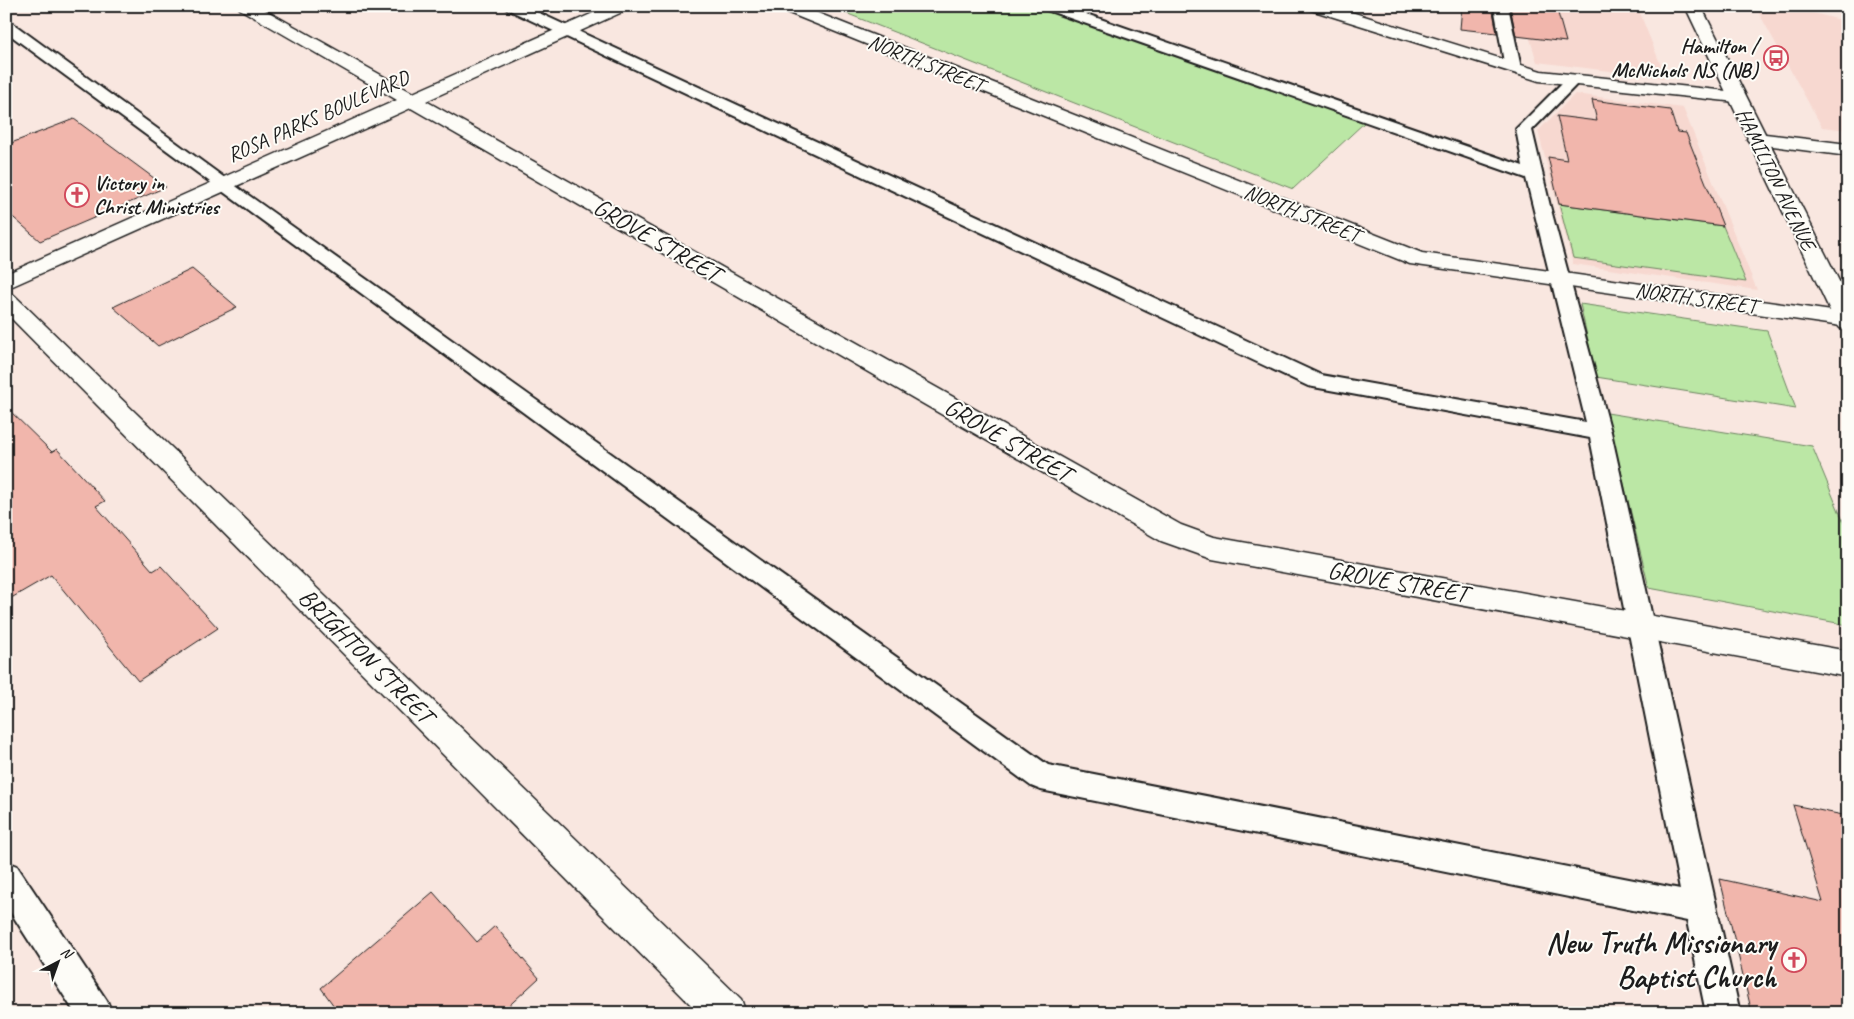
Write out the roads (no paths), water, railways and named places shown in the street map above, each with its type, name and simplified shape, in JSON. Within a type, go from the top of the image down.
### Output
[{"type":"street","name":"GROVE STREET","points":[[246,6],[1162,528],[1189,541],[1222,550],[1848,664]]},
{"type":"street","name":"ROSA PARKS BOULEVARD","points":[[6,282],[623,6]]},
{"type":"street","name":"NORTH STREET","points":[[785,6],[1418,259],[1847,322]]},
{"type":"street","points":[[1314,6],[1539,76],[1736,97]]},
{"type":"street","name":"HAMILTON AVENUE","points":[[1693,6],[1847,322]]},
{"type":"street","points":[[1757,139],[1848,150]]},
{"type":"street","name":"BRIGHTON STREET","points":[[6,300],[716,1009]]},
{"type":"lane","points":[[512,6],[1316,381],[1600,432]]},
{"type":"lane","points":[[1049,6],[1533,175]]},
{"type":"lane","points":[[1501,6],[1513,68]]},
{"type":"lane","points":[[6,24],[224,185],[1041,777],[1699,908]]},
{"type":"lane","points":[[1573,80],[1524,129],[1533,175],[1600,432],[1643,628],[1699,908],[1723,1013]]},
{"type":"lane","points":[[6,877],[95,1013]]},
{"type":"place","name":"Hamilton / McNichols NS (NB)","points":[[1776,58]]},
{"type":"place","name":"Victory in Christ Ministries","points":[[77,195]]},
{"type":"place","name":"New Truth Missionary Baptist Church","points":[[1794,960]]}]
